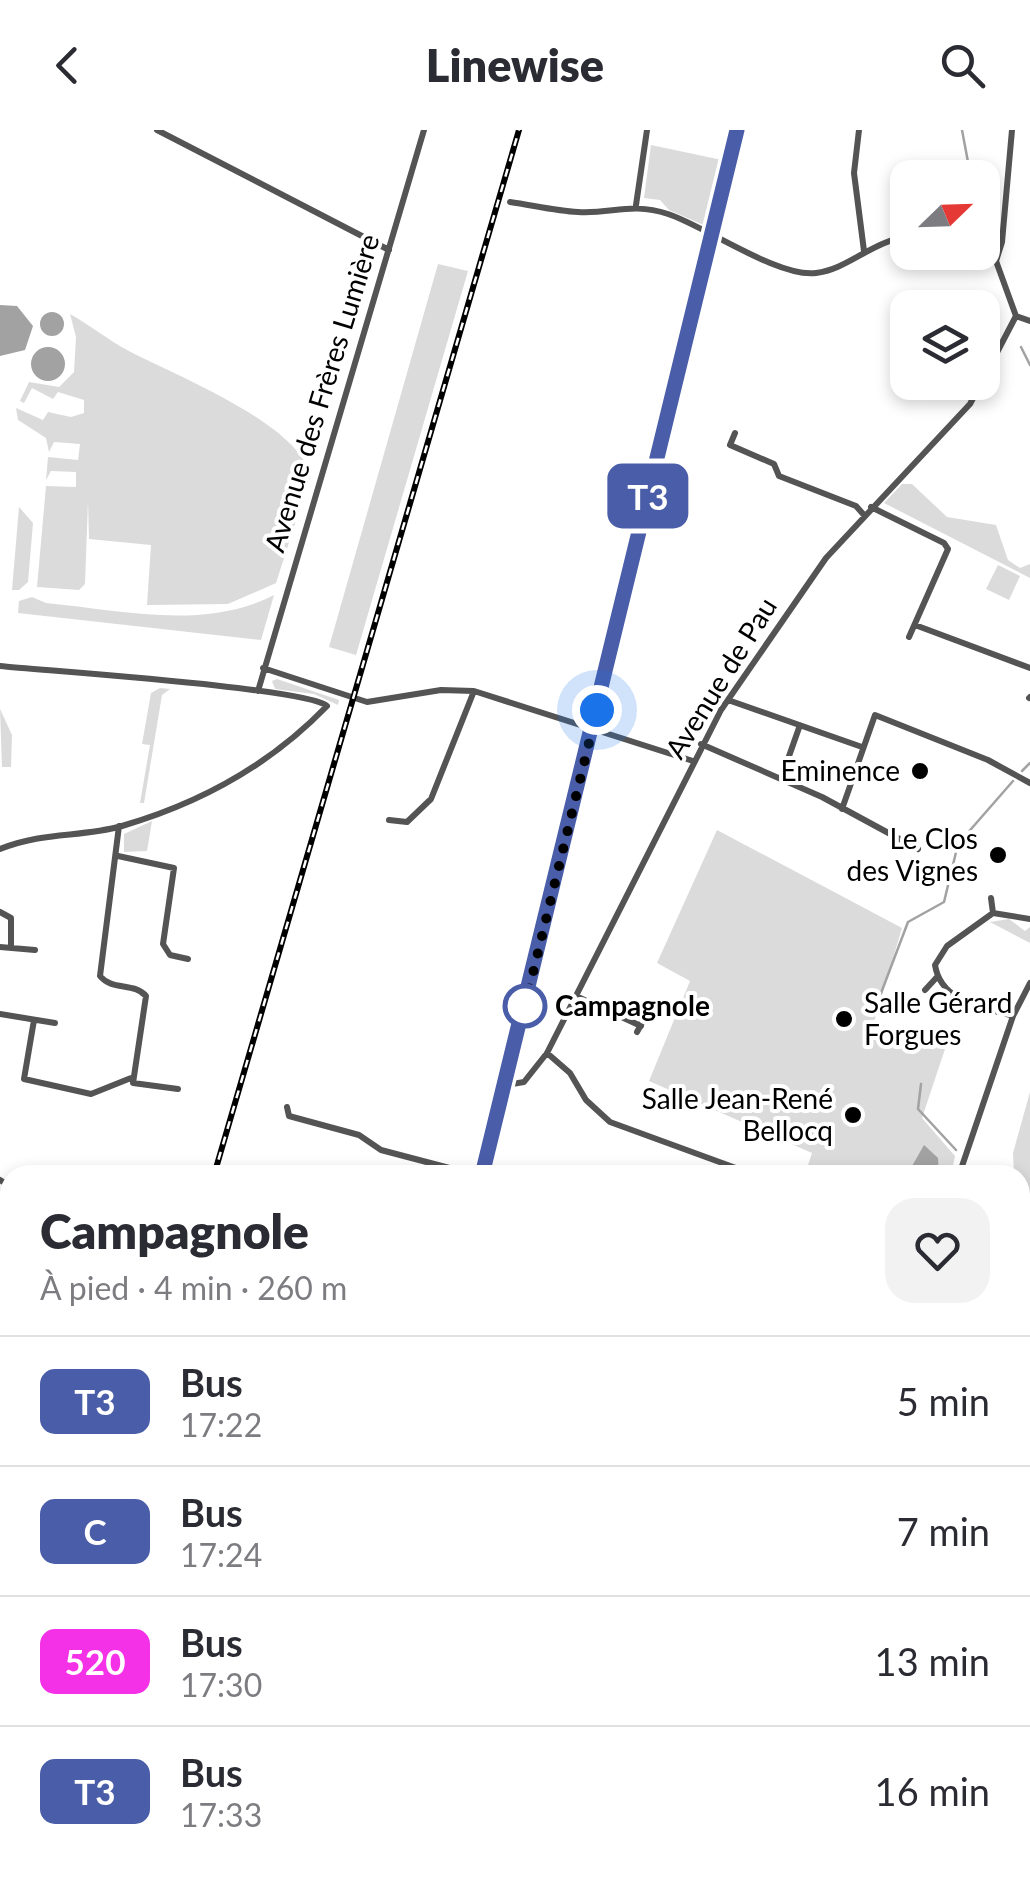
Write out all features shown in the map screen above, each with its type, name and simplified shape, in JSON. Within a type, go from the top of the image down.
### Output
[{"type":"main road","points":[[482,1165],[506,1085],[738,130]]},
{"type":"street","points":[[157,130],[389,250]]},
{"type":"street","name":"Avenue des Frères Lumière","points":[[258,692],[424,130]]},
{"type":"street","points":[[636,205],[647,130]]},
{"type":"street","points":[[859,130],[854,173],[864,251]]},
{"type":"street","points":[[1000,248],[1012,130]]},
{"type":"street","points":[[510,202],[580,212],[636,205],[673,215],[711,236],[806,273],[829,269],[890,243]]},
{"type":"street","points":[[999,270],[1016,316],[1030,320]]},
{"type":"street","name":"Avenue de Pau","points":[[506,1085],[524,1082],[547,1053],[701,744],[728,700],[817,570],[970,404],[1016,316]]},
{"type":"street","points":[[734,433],[730,445],[774,464],[779,476],[856,506],[864,515]]},
{"type":"street","points":[[872,507],[944,542],[948,550],[908,638]]},
{"type":"street","points":[[915,625],[1030,668]]},
{"type":"street","points":[[0,666],[246,690],[317,699],[327,706],[278,753],[223,788],[120,826],[33,836],[0,849]]},
{"type":"street","points":[[246,690],[263,668],[367,702],[441,690],[474,691],[693,761]]},
{"type":"street","points":[[389,820],[407,822],[431,799],[474,691]]},
{"type":"street","points":[[728,700],[862,747]]},
{"type":"street","points":[[842,808],[874,715],[988,760],[1030,783]]},
{"type":"street","points":[[788,759],[800,725]]},
{"type":"street","points":[[701,744],[842,808],[918,848]]},
{"type":"street","points":[[120,826],[99,970],[109,985],[139,989],[146,996],[131,1078]]},
{"type":"street","points":[[118,856],[174,868],[164,944],[170,955],[188,959]]},
{"type":"street","points":[[990,898],[993,913]]},
{"type":"street","points":[[0,912],[10,918],[11,948]]},
{"type":"street","points":[[925,990],[937,977],[939,954],[993,913],[1030,919]]},
{"type":"street","points":[[0,947],[35,950]]},
{"type":"street","points":[[937,977],[966,1003],[1013,1016]]},
{"type":"street","points":[[961,1165],[1013,1016],[1030,983]]},
{"type":"street","points":[[578,997],[641,1026]]},
{"type":"street","points":[[0,1014],[55,1023]]},
{"type":"street","points":[[34,1020],[24,1079],[91,1094],[131,1078]]},
{"type":"street","points":[[547,1053],[570,1073],[586,1100],[610,1122],[728,1165]]},
{"type":"street","points":[[131,1078],[139,1085],[178,1089]]},
{"type":"street","points":[[287,1107],[289,1116],[359,1135],[382,1150],[440,1165]]},
{"type":"street","points":[[852,1877],[878,1877]]},
{"type":"shaded area","points":[[651,145],[722,160],[706,226],[669,210],[660,200],[644,198]]},
{"type":"shaded area","points":[[438,264],[468,271],[356,655],[329,647]]},
{"type":"shaded area","points":[[0,305],[17,306],[33,326],[25,350],[0,356]]},
{"type":"shaded area","points":[[52,312],[61,315],[61,333],[52,336],[43,333],[40,324],[43,315]]},
{"type":"shaded area","points":[[70,314],[121,347],[261,420],[302,458],[310,477],[276,583],[228,604],[147,605],[151,545],[89,539],[88,502],[85,584],[79,590],[37,587],[46,486],[76,487],[76,472],[51,471],[46,480],[48,457],[78,460],[80,444],[54,442],[49,452],[46,438],[18,420],[16,408],[43,420],[48,412],[71,417],[84,413],[84,400],[58,392],[53,399],[32,388],[24,403],[20,401],[29,382],[59,387],[74,372],[76,337]]},
{"type":"shaded area","points":[[48,347],[60,352],[65,364],[60,376],[48,381],[36,376],[31,364],[36,352]]},
{"type":"shaded area","points":[[902,484],[912,484],[947,517],[996,525],[1008,560],[1020,568],[1030,564],[1030,578],[884,503]]},
{"type":"shaded area","points":[[19,507],[33,523],[28,582],[19,590],[12,590]]},
{"type":"shaded area","points":[[998,565],[1020,576],[1009,600],[986,589]]},
{"type":"shaded area","points":[[274,595],[261,640],[18,613],[19,601],[32,597],[46,603],[103,610],[191,615],[247,606]]},
{"type":"shaded area","points":[[277,679],[339,700],[338,705],[314,694],[275,689],[272,681]]},
{"type":"shaded area","points":[[160,688],[170,689],[162,695],[144,803],[140,803],[150,745],[142,744],[151,693]]},
{"type":"shaded area","points":[[0,709],[12,735],[11,767],[2,767]]},
{"type":"shaded area","points":[[152,821],[147,851],[124,852],[124,834]]},
{"type":"shaded area","points":[[717,830],[902,928],[874,1022],[945,1049],[922,1118],[955,1156],[953,1165],[808,1165],[812,1153],[649,1081],[690,981],[657,963]]},
{"type":"shaded area","points":[[1009,919],[1025,931],[1030,927],[1030,943],[990,922]]},
{"type":"shaded area","points":[[1030,1092],[1030,1165],[1014,1165],[1013,1153]]},
{"type":"shaded area","points":[[924,1145],[938,1158],[938,1165],[913,1165]]},
{"type":"waterway","points":[[962,130],[968,160]]},
{"type":"waterway","points":[[1021,347],[1030,365]]},
{"type":"waterway","points":[[1022,771],[1030,763]]},
{"type":"waterway","points":[[875,1009],[908,922],[944,902],[958,844],[1013,781]]},
{"type":"waterway","points":[[921,1084],[918,1109],[956,1150]]},
{"type":"railway","points":[[217,1165],[519,130]]},
{"type":"bus line","name":"T3","points":[[485,1165],[737,130]]},
{"type":"place","name":"Eminence","points":[[920,771]]},
{"type":"place","name":"Le Clos des Vignes","points":[[998,855]]},
{"type":"place","name":"Campagnole","points":[[525,1006]]},
{"type":"place","name":"Salle Gérard Forgues","points":[[844,1019]]},
{"type":"place","name":"Salle Jean-René Bellocq","points":[[853,1115]]},
{"type":"route","points":[[525,1006],[597,710]]}]
